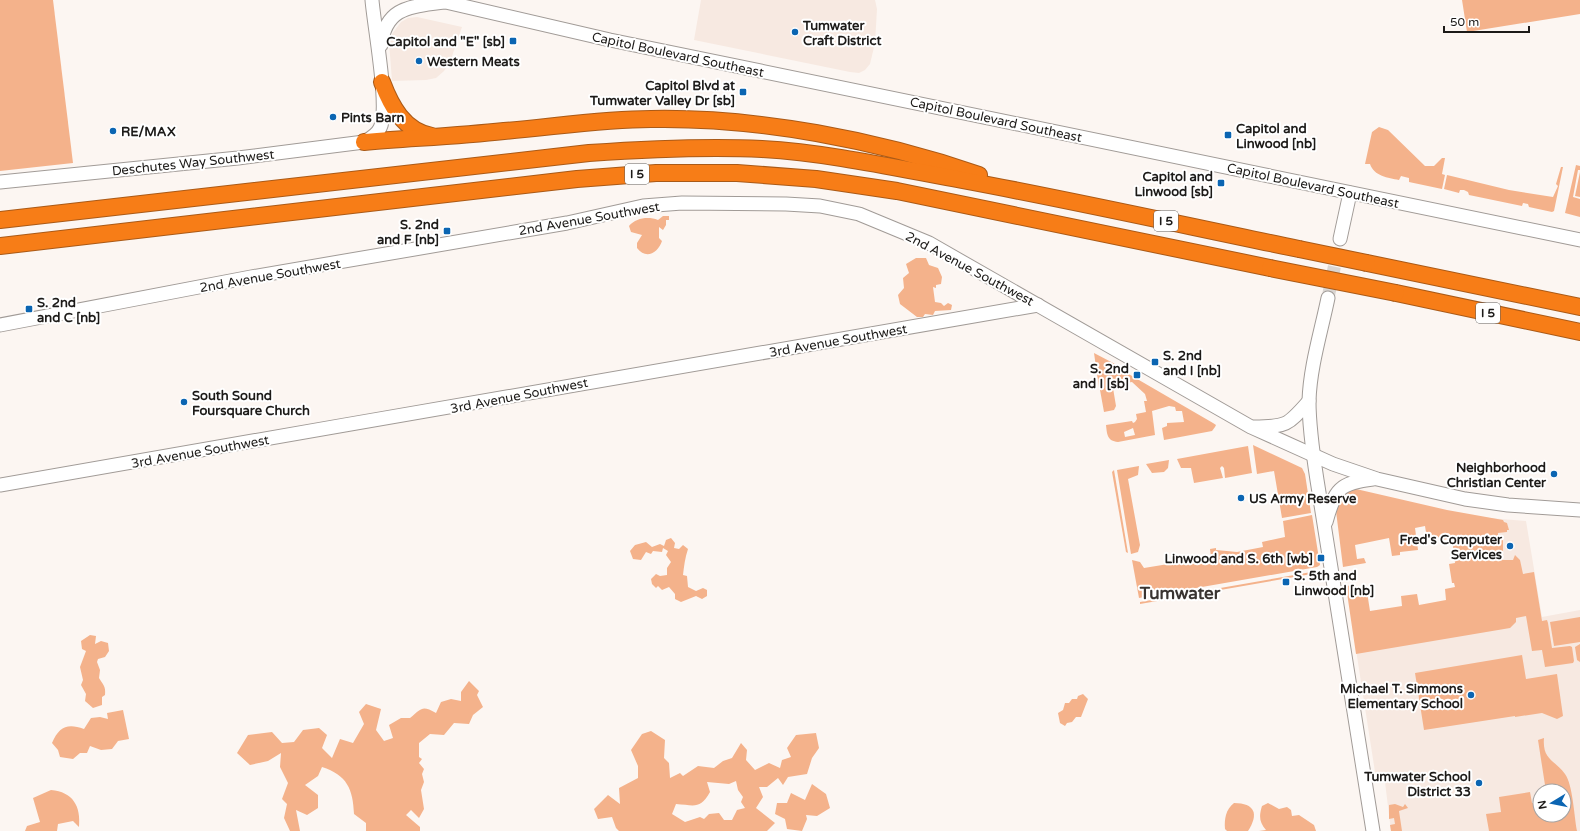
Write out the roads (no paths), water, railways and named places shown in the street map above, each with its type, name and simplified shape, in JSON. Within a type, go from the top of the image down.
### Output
[{"type":"highway","points":[[382,82],[395,110],[406,123],[417,131],[441,137]]},
{"type":"highway","points":[[364,142],[441,137],[601,121],[651,119],[699,120],[751,124],[822,135],[936,160],[1033,194]]},
{"type":"highway","name":"I 5","points":[[0,220],[589,153],[677,147],[763,149],[809,153],[857,160],[1033,194],[1580,307]]},
{"type":"highway","name":"I 5","points":[[0,246],[577,179],[656,173],[737,173],[816,179],[897,192],[1580,332]]},
{"type":"highway","points":[[0,254],[100,241],[140,229]]},
{"type":"street","points":[[364,142],[373,137],[380,128],[384,103],[372,0]]},
{"type":"street","points":[[379,61],[383,33],[387,22],[393,16],[411,7],[440,1]]},
{"type":"street","name":"Capitol Boulevard Southeast","points":[[440,1],[610,40],[1580,240]]},
{"type":"street","name":"Deschutes Way Southwest","points":[[0,182],[238,158],[364,142]]},
{"type":"street","points":[[1340,239],[1350,193]]},
{"type":"street","name":"2nd Avenue Southwest","points":[[0,325],[251,278],[567,222],[643,206],[682,203],[786,204],[820,206],[859,214],[929,243],[1250,427],[1313,456]]},
{"type":"street","points":[[1328,298],[1315,364],[1310,401],[1313,456],[1373,831]]},
{"type":"street","name":"3rd Avenue Southwest","points":[[0,485],[435,410],[595,380],[1038,306]]},
{"type":"street","points":[[1250,427],[1279,427],[1291,421],[1310,401]]},
{"type":"street","points":[[1313,456],[1377,479],[1465,499],[1508,505],[1580,510]]},
{"type":"street","points":[[1325,526],[1331,501],[1341,487],[1356,481],[1377,479]]},
{"type":"tunnel","points":[[1328,298],[1340,239]]},
{"type":"place","name":"Tumwater Craft District","points":[[795,32]]},
{"type":"place","name":"Capitol and \"E\" [sb]","points":[[513,41]]},
{"type":"place","name":"Western Meats","points":[[419,61]]},
{"type":"place","name":"Capitol Blvd at Tumwater Valley Dr [sb]","points":[[743,92]]},
{"type":"place","name":"Pints Barn","points":[[333,117]]},
{"type":"place","name":"RE/MAX","points":[[113,131]]},
{"type":"place","name":"Capitol and Linwood [nb]","points":[[1228,135]]},
{"type":"place","name":"Capitol and Linwood [sb]","points":[[1221,183]]},
{"type":"place","name":"S. 2nd and F [nb]","points":[[447,231]]},
{"type":"place","name":"S. 2nd and C [nb]","points":[[29,309]]},
{"type":"place","name":"S. 2nd and I [nb]","points":[[1155,362]]},
{"type":"place","name":"S. 2nd and I [sb]","points":[[1137,375]]},
{"type":"place","name":"South Sound Foursquare Church","points":[[184,402]]},
{"type":"place","name":"Neighborhood Christian Center","points":[[1554,474]]},
{"type":"place","name":"US Army Reserve","points":[[1241,498]]},
{"type":"place","name":"Fred's Computer Services","points":[[1510,546]]},
{"type":"place","name":"Linwood and S. 6th [wb]","points":[[1321,558]]},
{"type":"place","name":"S. 5th and Linwood [nb]","points":[[1286,582]]},
{"type":"place","name":"Michael T. Simmons Elementary School","points":[[1471,695]]},
{"type":"place","name":"Tumwater School District 33","points":[[1479,783]]},
{"type":"district","name":"Tumwater","points":[[1180,593]]}]
